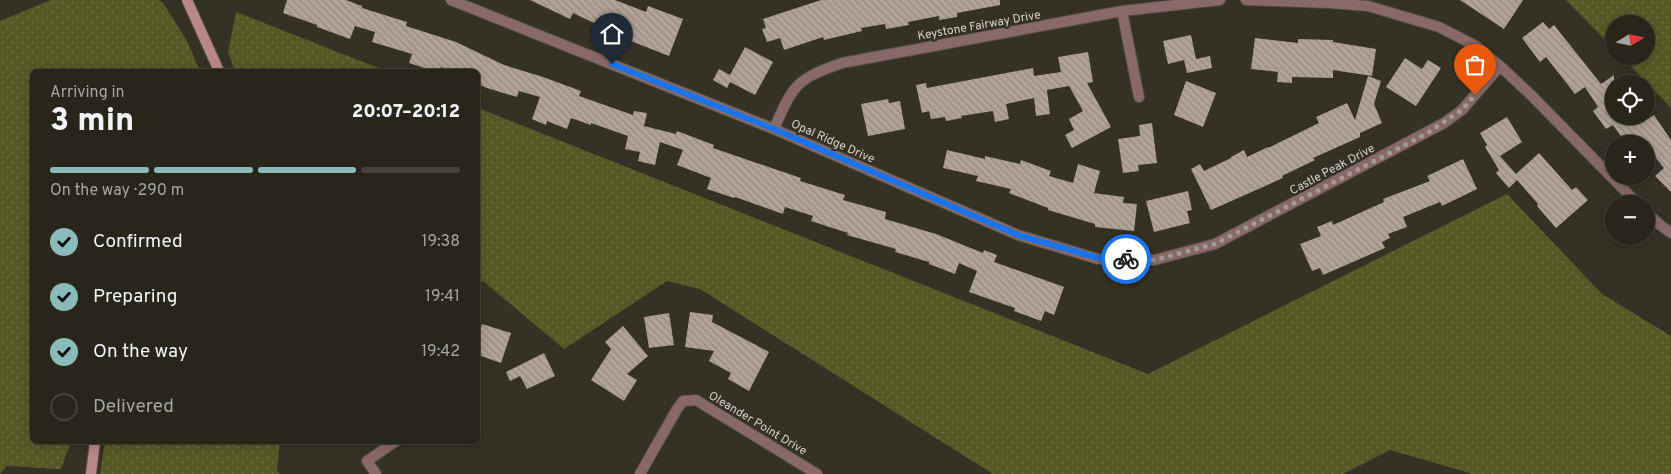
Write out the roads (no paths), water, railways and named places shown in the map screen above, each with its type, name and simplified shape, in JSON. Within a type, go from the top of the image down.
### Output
[{"type":"street","points":[[187,0],[218,69]]},
{"type":"street","name":"Opal Ridge Drive","points":[[451,0],[774,129],[1018,235],[1098,258],[1154,260]]},
{"type":"street","name":"Keystone Fairway Drive","points":[[774,129],[787,100],[796,86],[809,76],[842,63],[1122,11],[1220,0]]},
{"type":"street","points":[[1246,0],[1368,6],[1439,27],[1476,46],[1500,66],[1629,195]]},
{"type":"street","points":[[1122,11],[1139,97]]},
{"type":"street","name":"Castle Peak Drive","points":[[1154,260],[1215,244],[1426,134],[1462,110],[1500,66]]},
{"type":"street","points":[[1655,220],[1671,233]]},
{"type":"street","name":"Oleander Point Drive","points":[[640,474],[677,409],[684,402],[696,400],[817,474]]},
{"type":"street","points":[[91,474],[95,444]]},
{"type":"street","points":[[376,474],[367,461],[392,444]]}]
